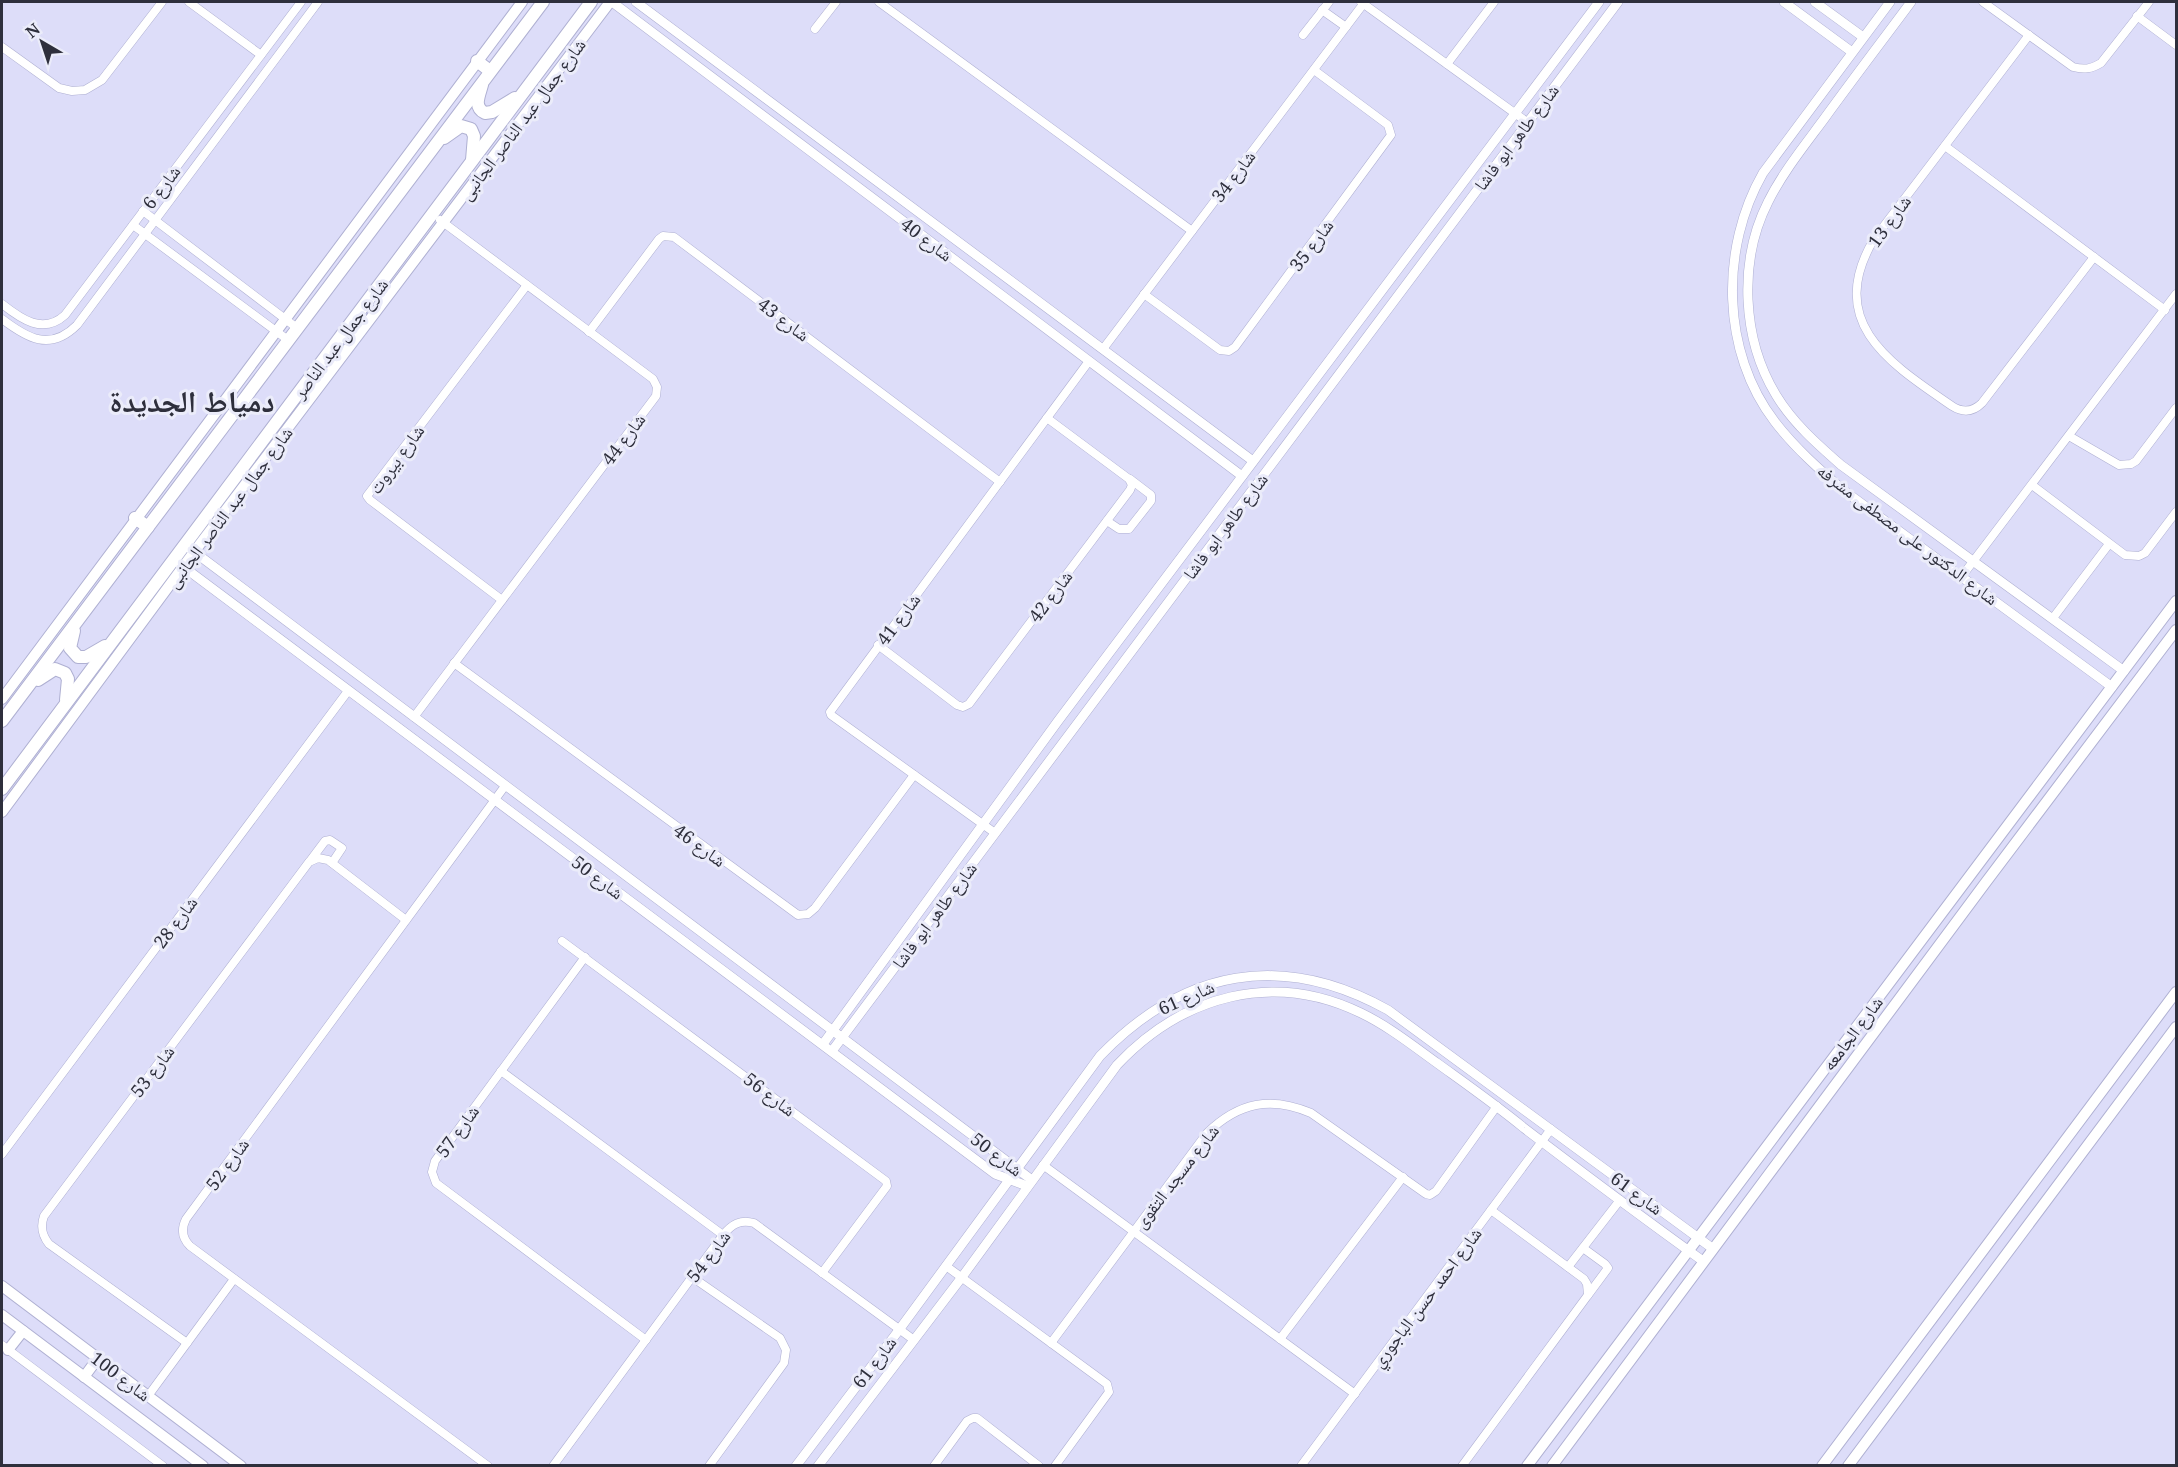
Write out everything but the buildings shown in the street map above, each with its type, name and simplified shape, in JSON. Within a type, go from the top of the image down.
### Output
[{"type":"main road","points":[[2,699],[522,2]]},
{"type":"main road","points":[[2,721],[543,2]]},
{"type":"main road","name":"شارع جمال عبد الناصر","points":[[2,789],[110,642],[178,563],[521,94],[591,2]]},
{"type":"main road","name":"شارع جمال عبد الناصر الجانبى","points":[[189,548],[443,223],[611,2]]},
{"type":"main road","points":[[477,62],[487,75]]},
{"type":"main road","points":[[487,75],[477,104],[482,112],[492,112],[521,94]]},
{"type":"main road","points":[[430,150],[458,127],[466,126],[474,136],[472,161]]},
{"type":"main road","points":[[135,518],[148,526]]},
{"type":"main road","name":"شارع جمال عبد الناصر الجانبى","points":[[2,812],[178,563]]},
{"type":"main road","name":"شارع الجامعه","points":[[1527,1466],[2176,601]]},
{"type":"main road","points":[[79,618],[70,644],[74,655],[86,657],[110,642]]},
{"type":"main road","name":"شارع الجامعه","points":[[1552,1466],[1712,1248],[2176,630]]},
{"type":"main road","points":[[27,687],[51,670],[62,670],[68,680],[65,705]]},
{"type":"main road","points":[[1973,872],[1986,882]]},
{"type":"main road","points":[[1822,1466],[2176,992]]},
{"type":"main road","points":[[1848,1466],[2176,1027]]},
{"type":"main road","name":"شارع 100","points":[[2,1286],[241,1466]]},
{"type":"main road","name":"شارع 100","points":[[2,1315],[190,1462],[203,1466]]},
{"type":"main road","points":[[5,1348],[23,1331]]},
{"type":"main road","points":[[1914,1345],[1929,1357]]},
{"type":"main road","points":[[84,1377],[98,1358]]},
{"type":"main road","points":[[1902,1360],[1918,1372]]},
{"type":"street","points":[[2,47],[53,85],[65,90],[85,90],[102,80],[162,2]]},
{"type":"street","points":[[189,2],[261,55]]},
{"type":"street","name":"شارع 6","points":[[2,304],[31,323],[41,325],[57,321],[69,310],[301,2]]},
{"type":"street","name":"شارع 6","points":[[2,319],[22,334],[33,338],[51,340],[73,329],[318,2]]},
{"type":"street","name":"شارع 40","points":[[611,2],[1242,476]]},
{"type":"street","name":"شارع 40","points":[[636,2],[1253,461]]},
{"type":"street","points":[[815,29],[836,2]]},
{"type":"street","points":[[879,2],[1192,231]]},
{"type":"street","points":[[1303,35],[1329,2]]},
{"type":"street","name":"شارع 34","points":[[1103,349],[1314,70],[1362,2],[1527,122]]},
{"type":"street","points":[[1447,64],[1494,2]]},
{"type":"street","name":"شارع طاهر ابو فاشا","points":[[823,1044],[982,825],[1253,461],[1599,2]]},
{"type":"street","name":"شارع طاهر ابو فاشا","points":[[832,1051],[1618,2]]},
{"type":"street","points":[[1784,2],[1852,52]]},
{"type":"street","points":[[1815,2],[1863,38]]},
{"type":"street","name":"شارع الدكتور على مصطفى مشرفه","points":[[1890,2],[1763,173],[1751,194],[1742,219],[1732,295],[1739,345],[1748,374],[1774,421],[1803,453],[1843,490],[2112,687]]},
{"type":"street","name":"شارع الدكتور على مصطفى مشرفه","points":[[1911,2],[1780,179],[1767,204],[1750,257],[1748,285],[1749,313],[1762,367],[1775,394],[1803,431],[1841,465],[2124,671]]},
{"type":"street","points":[[1983,2],[2073,67],[2083,69],[2092,68],[2108,56],[2149,2]]},
{"type":"street","points":[[1322,10],[1346,27]]},
{"type":"street","points":[[290,15],[302,23]]},
{"type":"street","points":[[2138,16],[2176,45]]},
{"type":"street","name":"شارع 13","points":[[2029,35],[1867,250],[1859,274],[1858,306],[1869,337],[1886,358],[1958,410],[1971,410],[1982,403],[2094,257]]},
{"type":"street","name":"شارع 35","points":[[1144,294],[1220,350],[1229,351],[1235,347],[1391,135],[1388,125],[1314,70]]},
{"type":"street","points":[[1824,92],[1837,101]]},
{"type":"street","points":[[1945,146],[2094,257],[2166,308],[2176,312]]},
{"type":"street","points":[[143,211],[297,328]]},
{"type":"street","name":"شارع 44","points":[[414,717],[656,396],[657,387],[653,379],[433,214]]},
{"type":"street","points":[[133,225],[288,340]]},
{"type":"street","points":[[158,244],[168,231]]},
{"type":"street","name":"شارع 43","points":[[589,332],[658,238],[674,237],[1000,482]]},
{"type":"street","name":"شارع بيروت","points":[[502,600],[367,496],[527,285]]},
{"type":"street","points":[[1962,576],[2176,294]]},
{"type":"street","name":"شارع 41","points":[[995,833],[830,713],[1089,362]]},
{"type":"street","points":[[2069,436],[2119,465],[2131,464],[2136,461],[2176,408]]},
{"type":"street","points":[[1047,418],[1151,495],[1151,501],[1129,529],[1119,529],[1107,521]]},
{"type":"street","name":"شارع 42","points":[[878,645],[957,705],[967,706],[1131,488],[1132,483],[1129,479]]},
{"type":"street","points":[[2031,485],[2126,555],[2145,553],[2176,512]]},
{"type":"street","points":[[2053,618],[2109,544]]},
{"type":"street","name":"شارع 50","points":[[189,548],[1017,1168],[1030,1183]]},
{"type":"street","name":"شارع 50","points":[[178,563],[995,1174],[1030,1183]]},
{"type":"street","name":"شارع 46","points":[[454,663],[798,915],[808,914],[815,908],[914,776]]},
{"type":"street","name":"شارع 28","points":[[2,1154],[348,691]]},
{"type":"street","name":"شارع 52","points":[[489,1466],[186,1243],[183,1233],[184,1224],[506,786]]},
{"type":"street","points":[[309,862],[325,841],[330,840],[342,848],[332,863]]},
{"type":"street","points":[[309,862],[318,858],[328,860],[406,920]]},
{"type":"street","name":"شارع 53","points":[[186,1343],[49,1244],[42,1233],[42,1221],[309,862]]},
{"type":"street","name":"شارع 56","points":[[562,940],[886,1181],[886,1186],[822,1273]]},
{"type":"street","name":"شارع 57","points":[[585,957],[435,1161],[432,1166],[433,1178],[460,1202],[646,1340]]},
{"type":"street","name":"شارع 61","points":[[796,1466],[1100,1056],[1148,1014],[1196,989],[1226,980],[1254,975],[1297,977],[1352,992],[1388,1010],[1712,1248]]},
{"type":"street","name":"شارع 61","points":[[818,1466],[962,1277],[1117,1065],[1130,1051],[1160,1027],[1212,1001],[1250,993],[1272,992],[1306,995],[1360,1012],[1399,1035],[1497,1106],[1703,1261]]},
{"type":"street","points":[[1399,1035],[1406,1023]]},
{"type":"street","points":[[501,1071],[723,1235]]},
{"type":"street","name":"شارع مسجد التقوى","points":[[1051,1342],[1207,1133],[1233,1112],[1248,1106],[1280,1103],[1311,1113],[1426,1194],[1433,1193],[1497,1106]]},
{"type":"street","name":"شارع احمد حسن الباجوري","points":[[1301,1466],[1551,1129]]},
{"type":"street","points":[[1043,1165],[1354,1394]]},
{"type":"street","points":[[1280,1339],[1403,1177]]},
{"type":"street","points":[[1568,1267],[1620,1200]]},
{"type":"street","points":[[1491,1210],[1584,1279],[1588,1296]]},
{"type":"street","name":"شارع 54","points":[[553,1466],[723,1235],[732,1225],[739,1222],[754,1223],[914,1341]]},
{"type":"street","points":[[1462,1466],[1608,1268],[1583,1248]]},
{"type":"street","points":[[946,1266],[1106,1382],[1109,1390],[1055,1466]]},
{"type":"street","points":[[692,1277],[780,1338],[786,1350],[784,1363],[709,1466]]},
{"type":"street","points":[[148,1396],[234,1279]]},
{"type":"street","points":[[5,1348],[163,1466]]},
{"type":"street","points":[[934,1466],[968,1421],[973,1418],[977,1418],[1039,1466]]},
{"type":"district","name":"دمياط الجديدة","points":[[192,400]]}]
